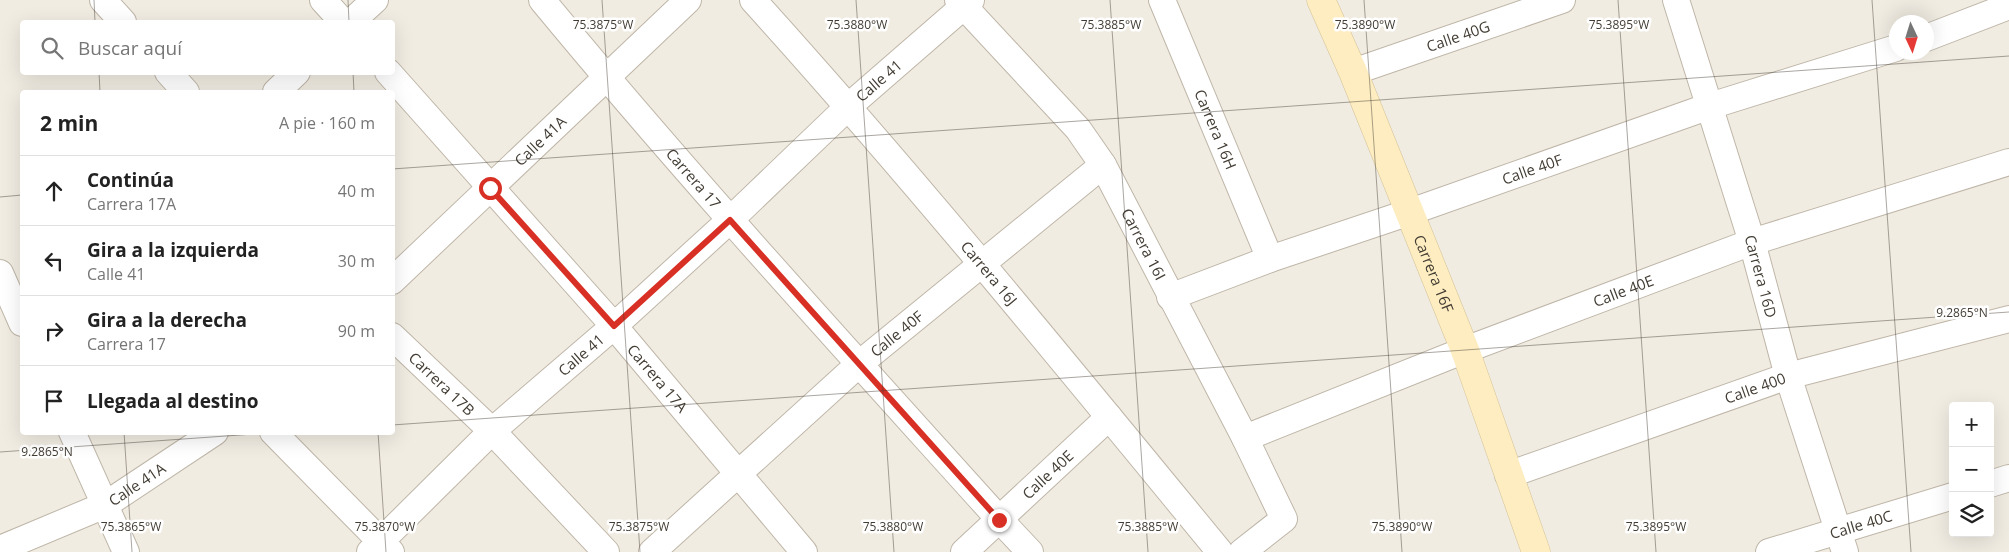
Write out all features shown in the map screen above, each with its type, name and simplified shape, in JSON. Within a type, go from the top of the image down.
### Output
[{"type":"street","points":[[103,0],[121,20]]},
{"type":"street","points":[[323,0],[341,20]]},
{"type":"street","points":[[353,20],[375,0]]},
{"type":"street","name":"Carrera 17","points":[[542,0],[730,220],[999,520],[1030,552]]},
{"type":"street","name":"Calle 41A","points":[[395,278],[688,0]]},
{"type":"street","name":"Carrera 16J","points":[[753,0],[849,106],[983,264],[1220,552]]},
{"type":"street","name":"Carrera 16H","points":[[1162,0],[1270,259]]},
{"type":"street","name":"Carrera 16F","points":[[1321,0],[1353,72],[1464,350],[1536,552]]},
{"type":"street","name":"Calle 40G","points":[[1353,72],[1562,0]]},
{"type":"street","name":"Carrera 16D","points":[[1676,0],[1752,242],[1788,376],[1842,542]]},
{"type":"street","name":"Calle 41","points":[[381,549],[492,431],[614,326],[730,220],[849,106],[964,2]]},
{"type":"street","name":"Carrera 16I","points":[[964,2],[1078,129],[1103,165],[1245,438],[1284,519],[1242,552]]},
{"type":"street","points":[[1934,35],[2009,6]]},
{"type":"street","name":"Calle 40F","points":[[1170,297],[1270,259],[1410,212],[1710,106],[1889,50]]},
{"type":"street","points":[[171,75],[184,90]]},
{"type":"street","points":[[278,90],[294,75]]},
{"type":"street","name":"Carrera 17A","points":[[391,75],[614,326],[804,552]]},
{"type":"street","name":"Calle 40E","points":[[1245,438],[1464,350],[1752,242],[2009,162]]},
{"type":"street","name":"Calle 40F","points":[[652,552],[859,364],[1103,165]]},
{"type":"street","points":[[0,273],[20,318]]},
{"type":"street","name":"Calle 400","points":[[1508,475],[1788,376],[2009,319]]},
{"type":"street","name":"Carrera 17B","points":[[395,339],[492,431],[606,552]]},
{"type":"street","name":"Calle 40E","points":[[964,552],[1109,417]]},
{"type":"street","points":[[73,435],[126,552]]},
{"type":"street","name":"Calle 41A","points":[[0,549],[105,505],[210,435]]},
{"type":"street","points":[[276,435],[381,549]]},
{"type":"street","points":[[1994,483],[2009,478]]},
{"type":"street","name":"Calle 40C","points":[[1769,552],[1842,542],[1949,498]]},
{"type":"route","points":[[490,188],[614,326],[730,220],[999,520]]}]
